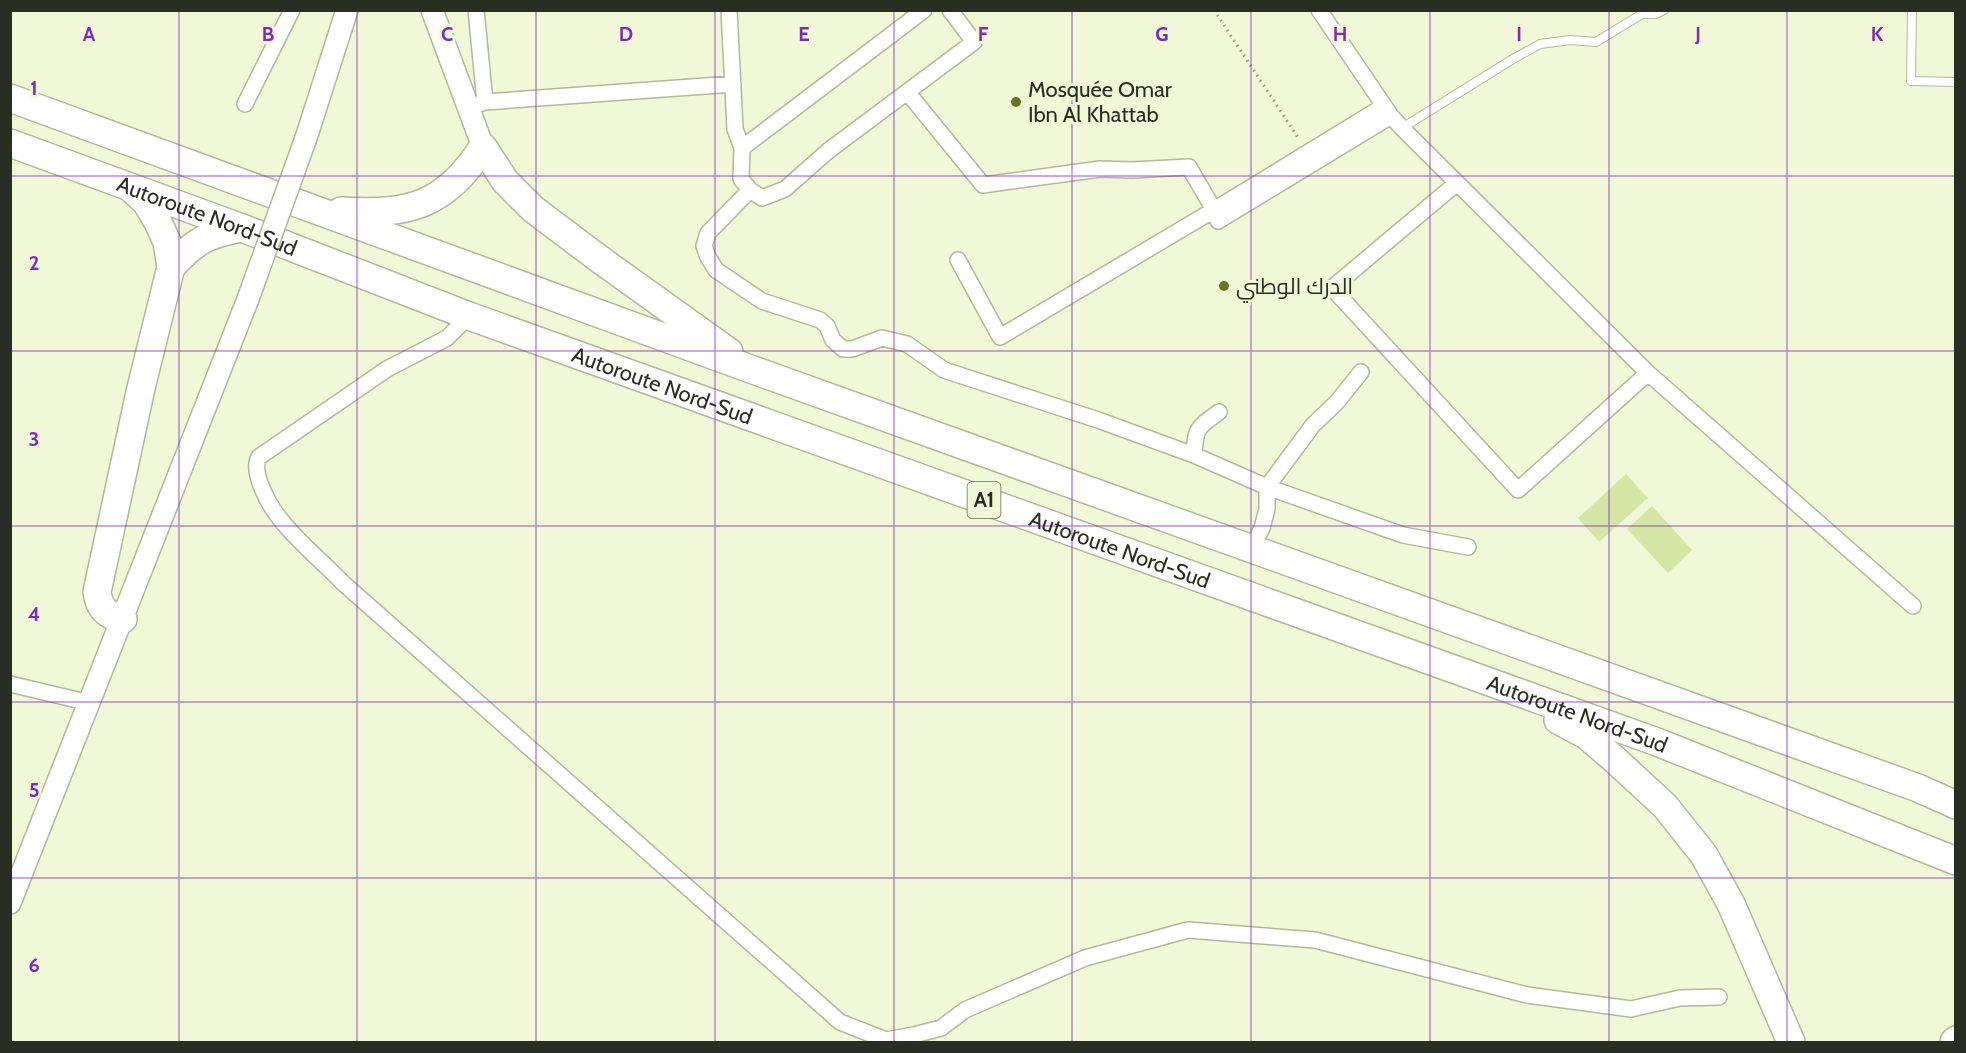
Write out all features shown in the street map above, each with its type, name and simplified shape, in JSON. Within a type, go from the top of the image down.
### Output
[{"type":"highway","name":"Autoroute Nord-Sud","points":[[10,98],[745,367],[1918,788],[1956,805]]},
{"type":"highway","name":"Autoroute Nord-Sud","points":[[10,143],[242,228],[469,316],[1657,742],[1956,861]]},
{"type":"highway","points":[[314,209],[386,212],[408,208],[432,198],[453,185],[483,147],[505,181],[533,209],[727,349],[745,367]]},
{"type":"highway","points":[[123,619],[114,617],[101,608],[97,592],[141,388],[171,267],[167,242],[159,222],[146,202],[129,187]]},
{"type":"highway","points":[[171,267],[186,250],[201,240],[219,232],[242,228]]},
{"type":"highway","points":[[1494,684],[1586,735],[1665,806],[1704,855],[1731,904],[1791,1042]]},
{"type":"highway","points":[[1918,788],[1956,798]]},
{"type":"main road","points":[[10,903],[248,299],[306,138],[347,10]]},
{"type":"main road","points":[[432,10],[477,105],[483,147]]},
{"type":"street","points":[[245,104],[292,10]]},
{"type":"street","points":[[476,10],[477,105],[733,84]]},
{"type":"street","points":[[729,10],[735,129],[742,148],[741,179],[750,190],[762,198],[785,189],[828,151],[974,42],[950,10]]},
{"type":"street","points":[[742,148],[924,10]]},
{"type":"street","points":[[1319,10],[1402,128],[1648,373],[1913,606]]},
{"type":"street","points":[[908,93],[983,185],[1100,169],[1188,167],[1214,210],[1218,221],[1388,111]]},
{"type":"street","points":[[958,260],[1000,337],[1308,153],[1388,111]]},
{"type":"street","points":[[1457,183],[1332,288],[1518,490],[1648,373]]},
{"type":"street","points":[[750,190],[708,233],[704,246],[708,257],[716,270],[762,301],[820,320],[827,326],[839,347],[852,349],[882,338],[906,344],[944,370],[1098,420],[1194,455],[1267,487],[1403,535],[1468,547]]},
{"type":"street","points":[[469,316],[447,338],[387,369],[259,457],[256,468],[263,489],[280,520],[343,583],[840,1022],[886,1040],[941,1028],[965,1010],[1085,958],[1188,930],[1315,940],[1527,995],[1630,1010],[1680,998],[1719,997]]},
{"type":"street","points":[[1252,548],[1262,528],[1267,509],[1267,487],[1313,425],[1337,402],[1361,372]]},
{"type":"street","points":[[1194,455],[1195,433],[1202,424],[1219,412]]},
{"type":"street","points":[[10,684],[90,704]]},
{"type":"lane","points":[[1402,128],[1540,44],[1570,40],[1596,42],[1642,14],[1651,15],[1664,10]]},
{"type":"lane","points":[[1912,10],[1911,81],[1956,82]]},
{"type":"path","points":[[1214,10],[1308,153]]},
{"type":"green space","points":[[1626,474],[1648,498],[1599,542],[1578,518]]},
{"type":"green space","points":[[1652,506],[1692,550],[1668,573],[1627,529]]},
{"type":"place","name":"Mosquée Omar Ibn Al Khattab","points":[[1016,102]]},
{"type":"place","name":"الدرك الوطني","points":[[1224,286]]}]
